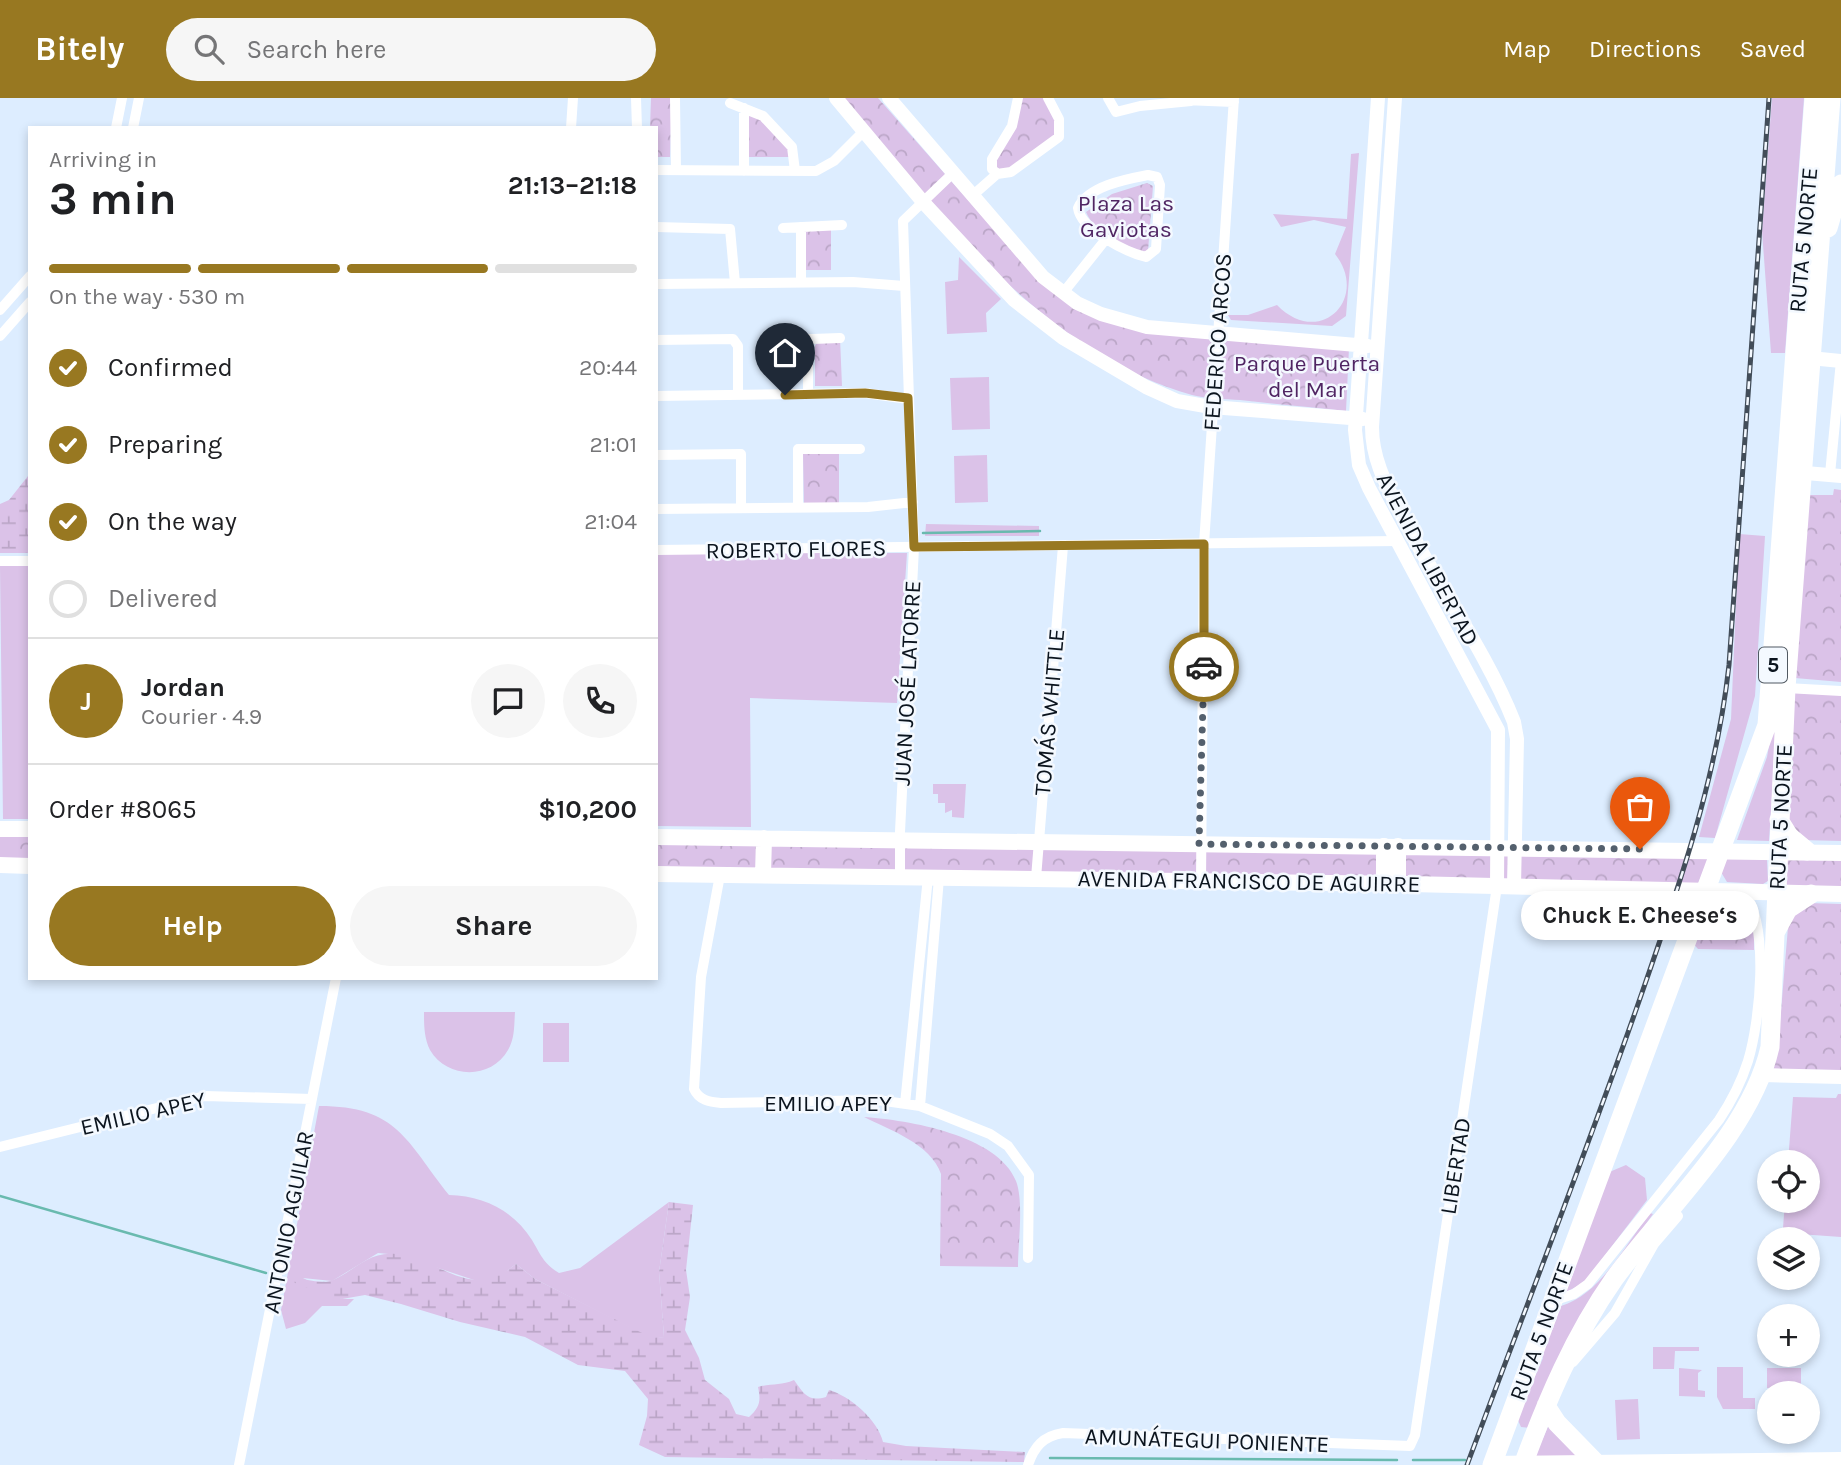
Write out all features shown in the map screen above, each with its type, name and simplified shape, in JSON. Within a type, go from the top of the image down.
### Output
[{"type":"highway","name":"RUTA 5 NORTE","points":[[1492,1464],[1550,1301],[1767,725],[1804,467],[1814,98]]},
{"type":"highway","name":"RUTA 5 NORTE","points":[[1524,1464],[1556,1383],[1606,1292],[1670,1220],[1746,1108],[1763,1075],[1772,1031],[1777,851],[1786,688],[1831,98]]},
{"type":"highway","points":[[1819,255],[1841,184]]},
{"type":"highway","points":[[1779,820],[1789,836],[1807,851]]},
{"type":"highway","points":[[1775,936],[1788,909],[1811,894]]},
{"type":"highway","points":[[1546,1406],[1557,1423],[1596,1462]]},
{"type":"highway","points":[[1508,1422],[1515,1432],[1522,1435],[1537,1429]]},
{"type":"main road","points":[[0,829],[28,830]]},
{"type":"main road","name":"AVENIDA FRANCISCO DE AGUIRRE","points":[[658,837],[1841,853]]},
{"type":"main road","points":[[763,875],[764,838]]},
{"type":"main road","points":[[1391,846],[1391,884]]},
{"type":"main road","points":[[0,865],[28,866]]},
{"type":"main road","name":"AVENIDA FRANCISCO DE AGUIRRE","points":[[658,874],[1036,878],[1841,894]]},
{"type":"main road","points":[[1492,1464],[1841,1460]]},
{"type":"street","points":[[116,126],[122,98]]},
{"type":"street","points":[[133,126],[139,98]]},
{"type":"street","points":[[571,126],[573,98]]},
{"type":"street","points":[[636,98],[637,126]]},
{"type":"street","points":[[675,98],[676,170]]},
{"type":"street","points":[[836,98],[923,202],[1014,300],[1041,324],[1156,393],[1211,407],[1372,420]]},
{"type":"street","points":[[889,98],[1043,276],[1077,303],[1122,322],[1217,335],[1377,346]]},
{"type":"street","points":[[997,174],[992,169],[992,159],[1012,126],[1018,98]]},
{"type":"street","points":[[972,197],[997,174],[1010,172],[1059,136],[1059,119],[1048,98]]},
{"type":"street","points":[[1108,98],[1116,112],[1191,101],[1234,100]]},
{"type":"street","points":[[1168,98],[1191,101]]},
{"type":"street","name":"AVENIDA LIBERTAD","points":[[1378,98],[1355,419],[1356,453],[1363,476],[1498,730],[1498,847],[1506,886]]},
{"type":"street","name":"AVENIDA LIBERTAD","points":[[1395,98],[1372,420],[1373,449],[1380,471],[1514,722],[1517,739],[1515,847],[1506,886]]},
{"type":"street","name":"FEDERICO ARCOS","points":[[1201,881],[1199,844],[1204,712],[1204,544],[1211,407],[1234,100]]},
{"type":"street","points":[[730,103],[763,116],[792,147],[795,171]]},
{"type":"street","points":[[744,108],[744,171]]},
{"type":"street","points":[[658,170],[816,171],[826,167],[864,131]]},
{"type":"street","name":"JUAN JOSÉ LATORRE","points":[[901,877],[900,840],[914,547],[903,221],[952,174]]},
{"type":"street","points":[[1151,175],[1157,177],[1160,185],[1153,254],[1146,257],[1129,252],[1106,239],[1080,216],[1081,202],[1127,179],[1151,175]]},
{"type":"street","points":[[783,228],[842,225]]},
{"type":"street","points":[[658,227],[730,229],[735,283]]},
{"type":"street","points":[[801,228],[801,282]]},
{"type":"street","points":[[1063,293],[1106,239]]},
{"type":"street","points":[[0,310],[28,280]]},
{"type":"street","points":[[658,284],[853,282],[904,286]]},
{"type":"street","points":[[0,336],[28,304]]},
{"type":"street","points":[[784,340],[840,338]]},
{"type":"street","points":[[658,340],[733,339],[738,346],[738,395]]},
{"type":"street","points":[[808,340],[808,394]]},
{"type":"street","points":[[1804,467],[1835,475],[1841,361],[1810,358]]},
{"type":"street","points":[[658,396],[865,393],[908,398]]},
{"type":"street","points":[[798,508],[798,449],[860,449]]},
{"type":"street","points":[[658,455],[741,454],[741,508]]},
{"type":"street","points":[[658,509],[868,507],[913,502]]},
{"type":"street","name":"ROBERTO FLORES","points":[[658,550],[1398,541]]},
{"type":"street","name":"TOMÁS WHITTLE","points":[[1036,878],[1063,546]]},
{"type":"street","points":[[0,561],[28,561]]},
{"type":"street","points":[[1786,688],[1841,691]]},
{"type":"street","name":"EMILIO APEY","points":[[720,875],[701,977],[694,1088],[701,1098],[721,1103],[878,1100],[920,1106],[990,1134],[1019,1158],[1029,1175],[1028,1258]]},
{"type":"street","points":[[905,1104],[934,878]]},
{"type":"street","points":[[920,1106],[934,878]]},
{"type":"street","name":"LIBERTAD","points":[[1410,1446],[1415,1435],[1506,886]]},
{"type":"street","points":[[1550,1301],[1574,1294],[1588,1284],[1719,1120],[1736,1092],[1751,1050],[1758,994],[1758,921],[1744,892]]},
{"type":"street","name":"ANTONIO AGUILAR","points":[[239,1465],[336,980]]},
{"type":"street","points":[[1763,1075],[1841,1077]]},
{"type":"street","name":"EMILIO APEY","points":[[0,1147],[205,1097],[312,1099]]},
{"type":"street","name":"AMUNÁTEGUI PONIENTE","points":[[1028,1465],[1036,1447],[1046,1437],[1063,1433],[1410,1446]]},
{"type":"green space","points":[[651,98],[672,98],[670,157],[658,157],[658,126],[650,126]]},
{"type":"green space","name":"Parque Puerta del Mar","points":[[839,98],[878,98],[1035,276],[1093,317],[1349,348],[1346,411],[1192,395],[1138,375],[1087,347],[1040,312],[996,273],[915,186]]},
{"type":"green space","points":[[1021,98],[1045,98],[1056,120],[1056,136],[1009,170],[998,171],[995,160]]},
{"type":"green space","points":[[1772,98],[1804,98],[1785,353],[1771,353],[1762,231]]},
{"type":"green space","points":[[746,111],[755,114],[790,148],[789,157],[746,157]]},
{"type":"green space","points":[[1359,153],[1346,316],[1332,326],[1231,320],[1228,315],[1248,315],[1277,305],[1293,317],[1309,322],[1323,320],[1335,312],[1343,301],[1347,287],[1344,271],[1335,254],[1346,227],[1314,220],[1281,227],[1273,214],[1347,219],[1351,154]]},
{"type":"green space","name":"Plaza Las Gaviotas","points":[[1147,183],[1153,186],[1148,251],[1145,253],[1103,233],[1086,212],[1112,194]]},
{"type":"green space","points":[[831,227],[831,270],[804,270],[803,229]]},
{"type":"green space","points":[[959,257],[1001,299],[986,313],[987,332],[947,334],[945,282],[958,280]]},
{"type":"green space","points":[[840,338],[842,386],[815,386],[815,346],[819,339]]},
{"type":"green space","points":[[989,377],[990,429],[952,430],[950,378]]},
{"type":"green space","points":[[803,454],[839,454],[839,503],[804,504]]},
{"type":"green space","points":[[987,455],[988,502],[955,503],[954,456]]},
{"type":"green space","points":[[28,476],[28,553],[0,553],[0,504],[9,500]]},
{"type":"green space","points":[[1834,489],[1841,490],[1841,682],[1795,678],[1806,495],[1833,495]]},
{"type":"green space","points":[[926,524],[1039,526],[1039,536],[925,536]]},
{"type":"green space","points":[[1739,534],[1765,536],[1755,696],[1715,838],[1699,837],[1731,719]]},
{"type":"green space","points":[[658,553],[907,553],[897,703],[750,698],[751,827],[658,826]]},
{"type":"green space","points":[[28,565],[28,819],[3,819],[0,566]]},
{"type":"green space","points":[[1790,690],[1841,694],[1841,841],[1801,840],[1785,823]]},
{"type":"green space","points":[[1774,718],[1777,719],[1769,841],[1737,840],[1767,757]]},
{"type":"green space","points":[[933,784],[966,784],[964,818],[952,817],[952,810],[945,813],[945,803],[938,803],[938,794],[933,794]]},
{"type":"green space","points":[[0,831],[28,832],[28,862],[0,862]]},
{"type":"green space","points":[[658,840],[1710,854],[1698,884],[658,870]]},
{"type":"green space","points":[[1727,858],[1767,859],[1768,881],[1763,884],[1727,882],[1721,872]]},
{"type":"green space","points":[[1785,859],[1841,860],[1841,887],[1785,887]]},
{"type":"green space","points":[[1710,897],[1737,900],[1750,907],[1754,923],[1754,950],[1698,949],[1691,941]]},
{"type":"green space","points":[[1809,903],[1841,904],[1841,1073],[1776,1073],[1773,1068],[1779,1035],[1788,927],[1793,912]]},
{"type":"green space","points":[[424,1012],[515,1012],[512,1041],[500,1060],[491,1067],[480,1071],[458,1071],[438,1060],[430,1050],[425,1036]]},
{"type":"green space","points":[[543,1023],[569,1023],[569,1062],[543,1062]]},
{"type":"green space","points":[[1841,1094],[1841,1237],[1820,1236],[1820,1227],[1783,1227],[1784,1213],[1820,1213],[1820,1150],[1789,1150],[1793,1097],[1836,1098]]},
{"type":"green space","points":[[319,1106],[367,1112],[384,1120],[410,1143],[449,1195],[485,1202],[516,1220],[546,1262],[559,1273],[580,1268],[669,1202],[659,1272],[664,1337],[652,1339],[535,1279],[516,1264],[499,1277],[480,1282],[399,1255],[378,1253],[332,1281],[303,1278],[342,1299],[354,1299],[347,1306],[322,1306],[305,1323],[286,1329],[281,1310]]},
{"type":"green space","points":[[864,1117],[927,1126],[950,1133],[972,1141],[1006,1165],[1016,1181],[1020,1200],[1018,1267],[940,1266],[941,1174],[936,1163],[919,1146]]},
{"type":"green space","points":[[1626,1165],[1645,1178],[1647,1200],[1584,1283],[1562,1294],[1607,1173]]},
{"type":"green space","points":[[669,1202],[693,1205],[686,1270],[690,1297],[685,1330],[699,1358],[705,1380],[729,1399],[736,1414],[749,1417],[755,1410],[759,1400],[758,1387],[794,1380],[811,1398],[826,1397],[829,1390],[854,1403],[875,1425],[883,1442],[906,1446],[1025,1452],[1024,1462],[665,1457],[639,1445],[647,1416],[648,1399],[625,1371],[578,1365],[525,1337],[460,1322],[401,1304],[365,1295],[342,1299],[325,1295],[295,1283],[291,1277],[318,1282],[329,1281],[370,1258],[386,1254],[413,1258],[470,1279],[499,1275],[516,1264],[535,1279],[652,1338],[664,1337],[659,1272]]},
{"type":"green space","points":[[1650,1213],[1653,1214],[1616,1266],[1530,1428],[1521,1427],[1517,1418],[1543,1358],[1540,1352],[1561,1306],[1575,1300],[1600,1280]]},
{"type":"green space","points":[[1653,1347],[1699,1347],[1699,1351],[1675,1351],[1674,1369],[1653,1369]]},
{"type":"green space","points":[[1717,1367],[1743,1367],[1743,1398],[1755,1398],[1755,1409],[1723,1409],[1717,1397]]},
{"type":"green space","points":[[1679,1368],[1702,1370],[1698,1373],[1698,1390],[1705,1391],[1705,1397],[1679,1396]]},
{"type":"green space","points":[[1767,1368],[1801,1368],[1801,1381],[1767,1381]]},
{"type":"green space","points":[[1638,1399],[1640,1439],[1617,1440],[1615,1400]]},
{"type":"green space","points":[[1550,1422],[1584,1458],[1534,1459]]},
{"type":"waterway","points":[[923,533],[1040,531]]},
{"type":"waterway","points":[[0,1196],[266,1273]]},
{"type":"waterway","points":[[1050,1458],[1397,1460]]},
{"type":"waterway","points":[[1413,1460],[1465,1460]]},
{"type":"railway","points":[[1467,1465],[1652,965],[1693,839],[1715,753],[1729,665],[1769,98]]},
{"type":"way so far","points":[[1204,667],[1199,844],[1640,849]]},
{"type":"place","name":"Chuck E. Cheese‘s","points":[[1640,849]]},
{"type":"route","points":[[785,395],[865,393],[908,398],[914,547],[1204,544],[1204,667]]}]
